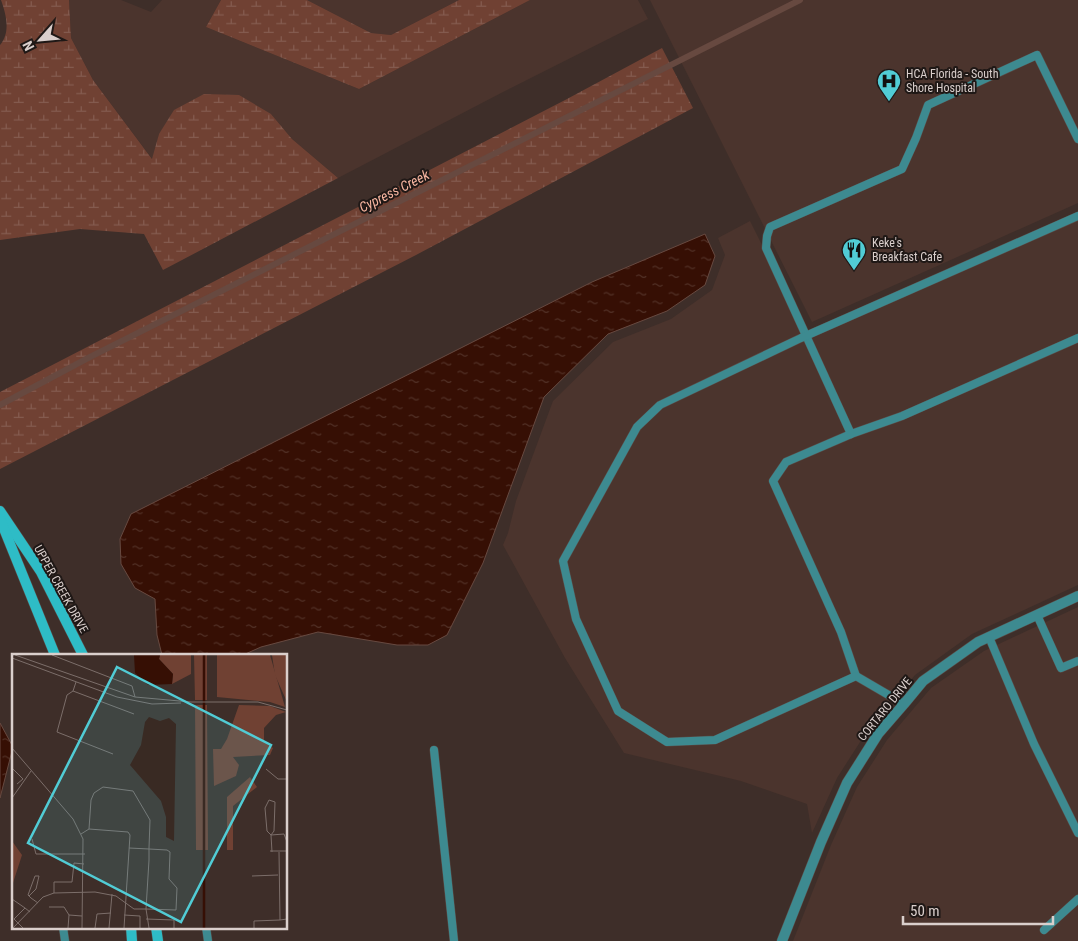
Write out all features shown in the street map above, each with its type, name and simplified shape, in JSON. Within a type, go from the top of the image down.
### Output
[{"type":"street","name":"UPPER CREEK DRIVE","points":[[0,511],[41,572],[82,654]]},
{"type":"street","name":"UPPER CREEK DRIVE","points":[[0,519],[55,654]]},
{"type":"street","name":"CORTARO DRIVE","points":[[782,941],[820,842],[847,783],[878,734],[923,682],[978,642],[1078,596]]},
{"type":"street","points":[[131,928],[132,941]]},
{"type":"street","points":[[156,928],[158,941]]},
{"type":"lane","points":[[851,434],[766,248],[770,227],[902,169],[928,105],[1037,55],[1078,139]]},
{"type":"lane","points":[[856,676],[715,740],[667,742],[618,711],[576,619],[563,561],[637,427],[660,405],[806,336],[1078,216]]},
{"type":"lane","points":[[904,704],[856,676],[841,632],[773,481],[786,462],[851,434],[902,416],[1078,338]]},
{"type":"lane","points":[[1037,615],[1061,668],[1078,661]]},
{"type":"lane","points":[[989,637],[1034,744],[1078,833]]},
{"type":"lane","points":[[434,750],[454,941]]},
{"type":"lane","points":[[1044,930],[1078,899]]},
{"type":"lane","points":[[63,928],[64,941]]},
{"type":"lane","points":[[206,928],[208,941]]},
{"type":"shaded area","points":[[69,0],[121,0],[151,12],[162,0],[221,0],[206,27],[359,89],[530,0],[638,0],[648,19],[338,178],[292,139],[271,114],[159,134],[153,160],[93,80],[71,38]]},
{"type":"shaded area","points":[[307,0],[459,0],[391,35],[371,33]]},
{"type":"shaded area","name":"HCA Florida - South Shore Hospital","points":[[650,0],[1078,0],[1078,203],[812,322]]},
{"type":"shaded area","points":[[1078,212],[1078,585],[972,634],[915,675],[869,728],[837,778],[812,833],[807,804],[741,781],[624,753],[565,658],[503,545],[516,501],[553,401],[613,342],[671,319],[712,290],[725,255],[718,238],[750,221],[803,327],[813,331]]},
{"type":"shaded area","points":[[1078,607],[1078,941],[793,941],[831,845],[857,787],[887,740],[931,688],[984,651]]},
{"type":"green space","points":[[1,0],[69,0],[71,38],[93,80],[152,159],[159,134],[174,110],[204,94],[239,95],[271,114],[292,139],[338,178],[163,270],[144,234],[80,229],[0,240],[0,45],[6,34],[6,23]]},
{"type":"green space","points":[[221,0],[307,0],[371,33],[391,35],[459,0],[530,0],[359,89],[206,27]]},
{"type":"green space","points":[[662,48],[693,108],[416,255],[0,469],[0,392]]},
{"type":"water","points":[[705,234],[715,256],[705,285],[667,311],[608,334],[544,397],[483,563],[447,635],[428,645],[397,645],[318,632],[261,647],[245,654],[162,654],[157,635],[155,599],[135,588],[121,564],[120,539],[131,514],[592,282]]},
{"type":"water","points":[[0,723],[12,745],[12,751],[0,798]]},
{"type":"waterway","name":"Cypress Creek","points":[[0,405],[90,357],[800,0]]},
{"type":"place","name":"HCA Florida - South Shore Hospital","points":[[889,102]]},
{"type":"place","name":"Keke's Breakfast Cafe","points":[[854,271]]}]
